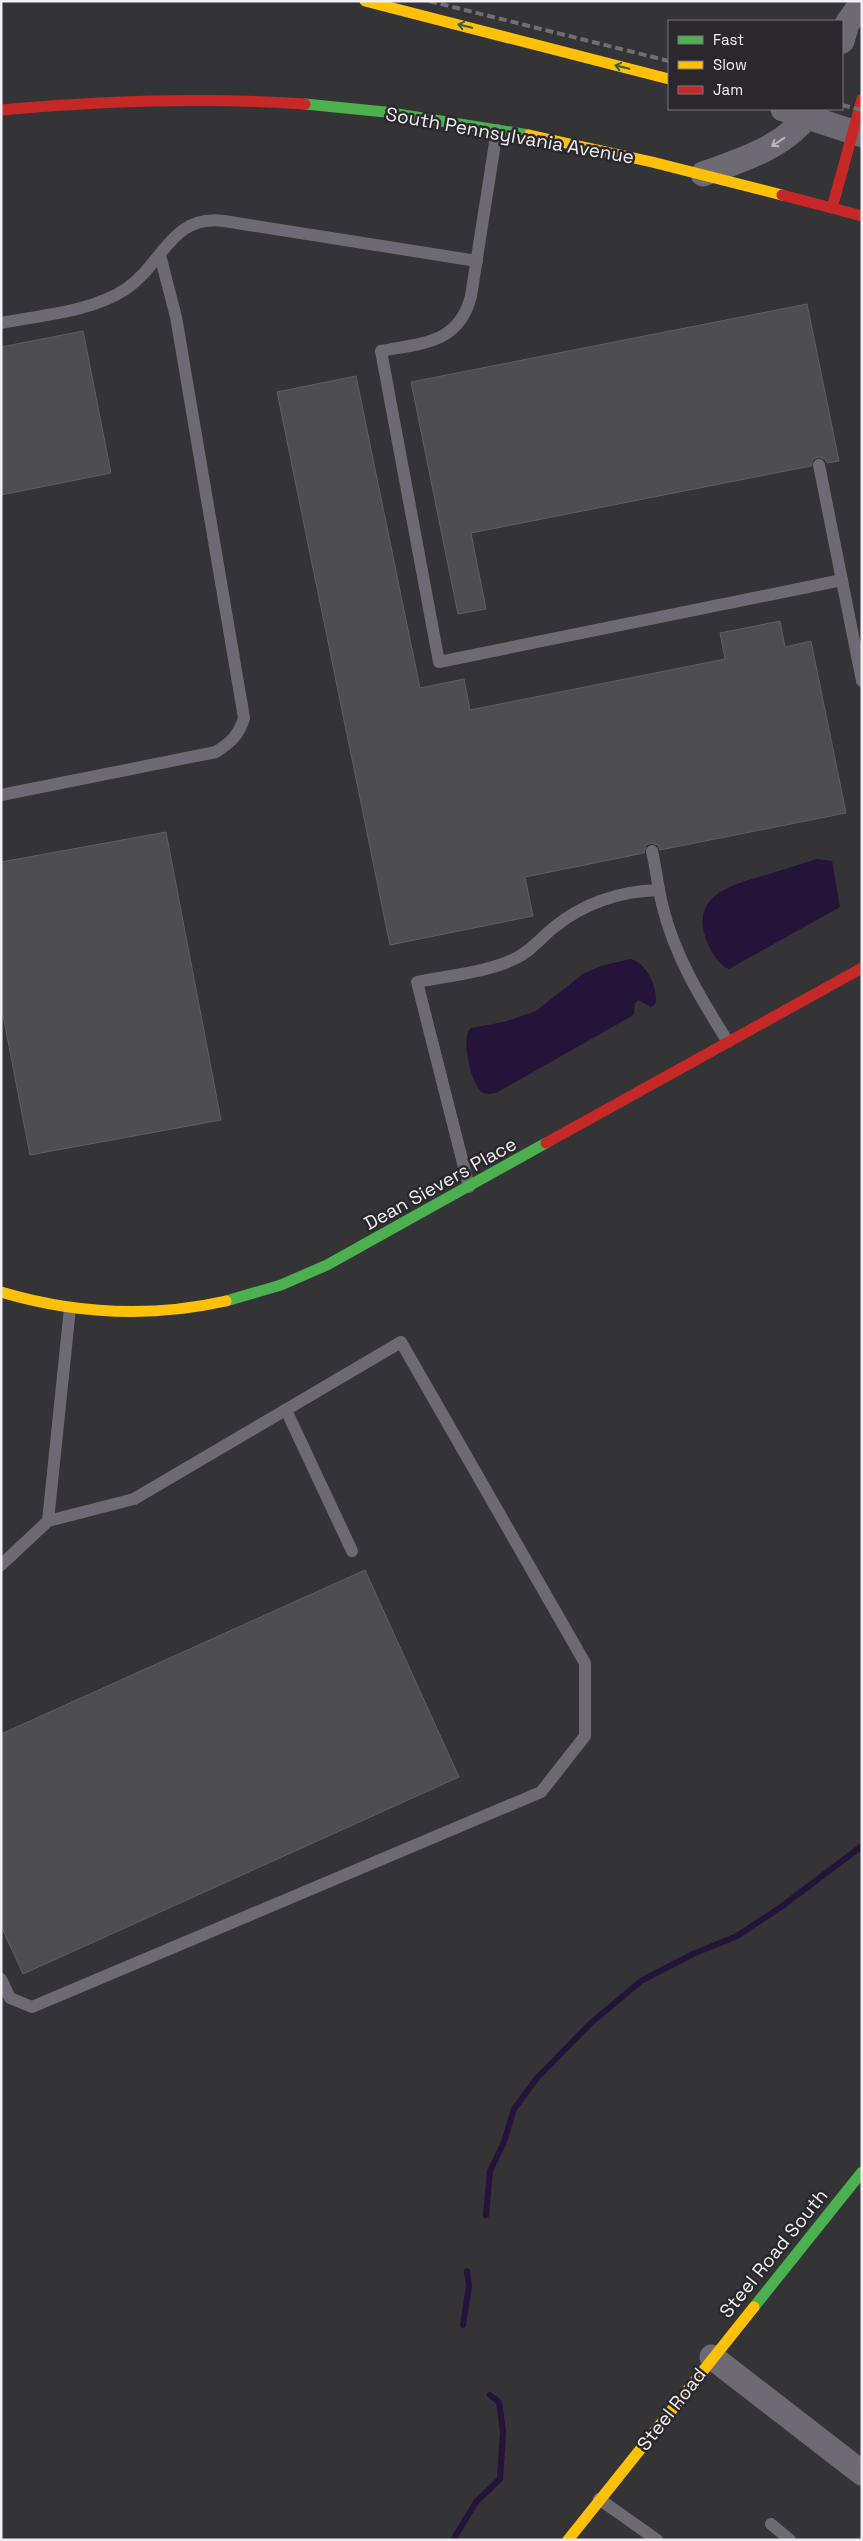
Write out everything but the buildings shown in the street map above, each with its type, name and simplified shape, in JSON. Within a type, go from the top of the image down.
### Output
[{"type":"street","points":[[365,1],[668,79]]},
{"type":"street","points":[[843,38],[847,24],[862,2]]},
{"type":"street","points":[[832,208],[857,133],[862,99]]},
{"type":"street","name":"South Pennsylvania Avenue","points":[[1,110],[112,102],[222,101],[304,104],[386,112],[580,145],[703,174],[862,216]]},
{"type":"street","points":[[790,110],[810,113],[857,133]]},
{"type":"street","points":[[703,174],[765,152],[788,136],[810,113]]},
{"type":"street","name":"Dean Sievers Place","points":[[1,1292],[70,1308],[124,1312],[162,1311],[209,1304],[274,1288],[327,1265],[862,968]]},
{"type":"street","name":"Steel Road South","points":[[712,2357],[862,2172]]},
{"type":"street","name":"Steel Road","points":[[568,2540],[712,2357],[862,2473]]},
{"type":"lane","points":[[497,130],[470,302],[461,320],[452,330],[434,340],[380,351],[439,662],[842,580]]},
{"type":"lane","points":[[1,323],[101,301],[135,282],[160,255],[171,239],[185,228],[195,223],[213,220],[477,261]]},
{"type":"lane","points":[[1,796],[216,752],[233,741],[240,731],[244,718],[176,317],[160,255]]},
{"type":"lane","points":[[819,465],[862,681]]},
{"type":"lane","points":[[652,852],[669,929],[688,974],[728,1042]]},
{"type":"lane","points":[[469,1187],[417,982],[513,960],[533,947],[564,920],[593,903],[626,893],[659,890]]},
{"type":"lane","points":[[48,1521],[70,1308]]},
{"type":"lane","points":[[1,1565],[48,1521],[134,1499],[401,1342],[585,1663],[585,1736],[540,1792],[32,2007],[10,1998],[1,1979]]},
{"type":"lane","points":[[286,1410],[352,1551]]},
{"type":"lane","points":[[599,2499],[657,2540]]},
{"type":"lane","points":[[771,2524],[790,2540]]},
{"type":"shaded area","points":[[817,859],[832,861],[840,907],[729,969],[721,964],[708,945],[705,936],[703,922],[705,910],[710,901],[719,893],[742,882]]},
{"type":"shaded area","points":[[630,959],[641,965],[650,977],[654,985],[655,1005],[651,1007],[638,1000],[635,1004],[634,1014],[630,1017],[498,1092],[485,1094],[482,1092],[474,1080],[468,1060],[467,1041],[471,1028],[504,1022],[536,1011],[583,974],[601,966]]},
{"type":"waterway","points":[[486,2215],[490,2171],[504,2142],[514,2109],[537,2078],[591,2023],[641,1981],[693,1954],[737,1936],[781,1907],[862,1846]]},
{"type":"waterway","points":[[463,2325],[469,2286],[467,2271]]},
{"type":"waterway","points":[[453,2540],[476,2502],[500,2479],[503,2432],[499,2402],[490,2395]]},
{"type":"railway","points":[[429,1],[668,61]]},
{"type":"railway","points":[[843,105],[862,110]]},
{"type":"traffic: fast","points":[[305,104],[385,112],[529,135]]},
{"type":"traffic: fast","points":[[226,1301],[281,1285],[327,1265],[546,1143]]},
{"type":"traffic: fast","points":[[754,2307],[862,2172]]},
{"type":"traffic: slow","points":[[365,1],[668,79]]},
{"type":"traffic: slow","points":[[529,135],[652,162],[782,195]]},
{"type":"traffic: slow","points":[[1,1292],[57,1305],[113,1311],[169,1310],[226,1301]]},
{"type":"traffic: slow","points":[[568,2540],[754,2307]]},
{"type":"traffic: jam","points":[[832,208],[862,99]]},
{"type":"traffic: jam","points":[[1,110],[77,104],[191,100],[305,104]]},
{"type":"traffic: jam","points":[[782,195],[862,216]]},
{"type":"traffic: jam","points":[[546,1143],[862,968]]}]
